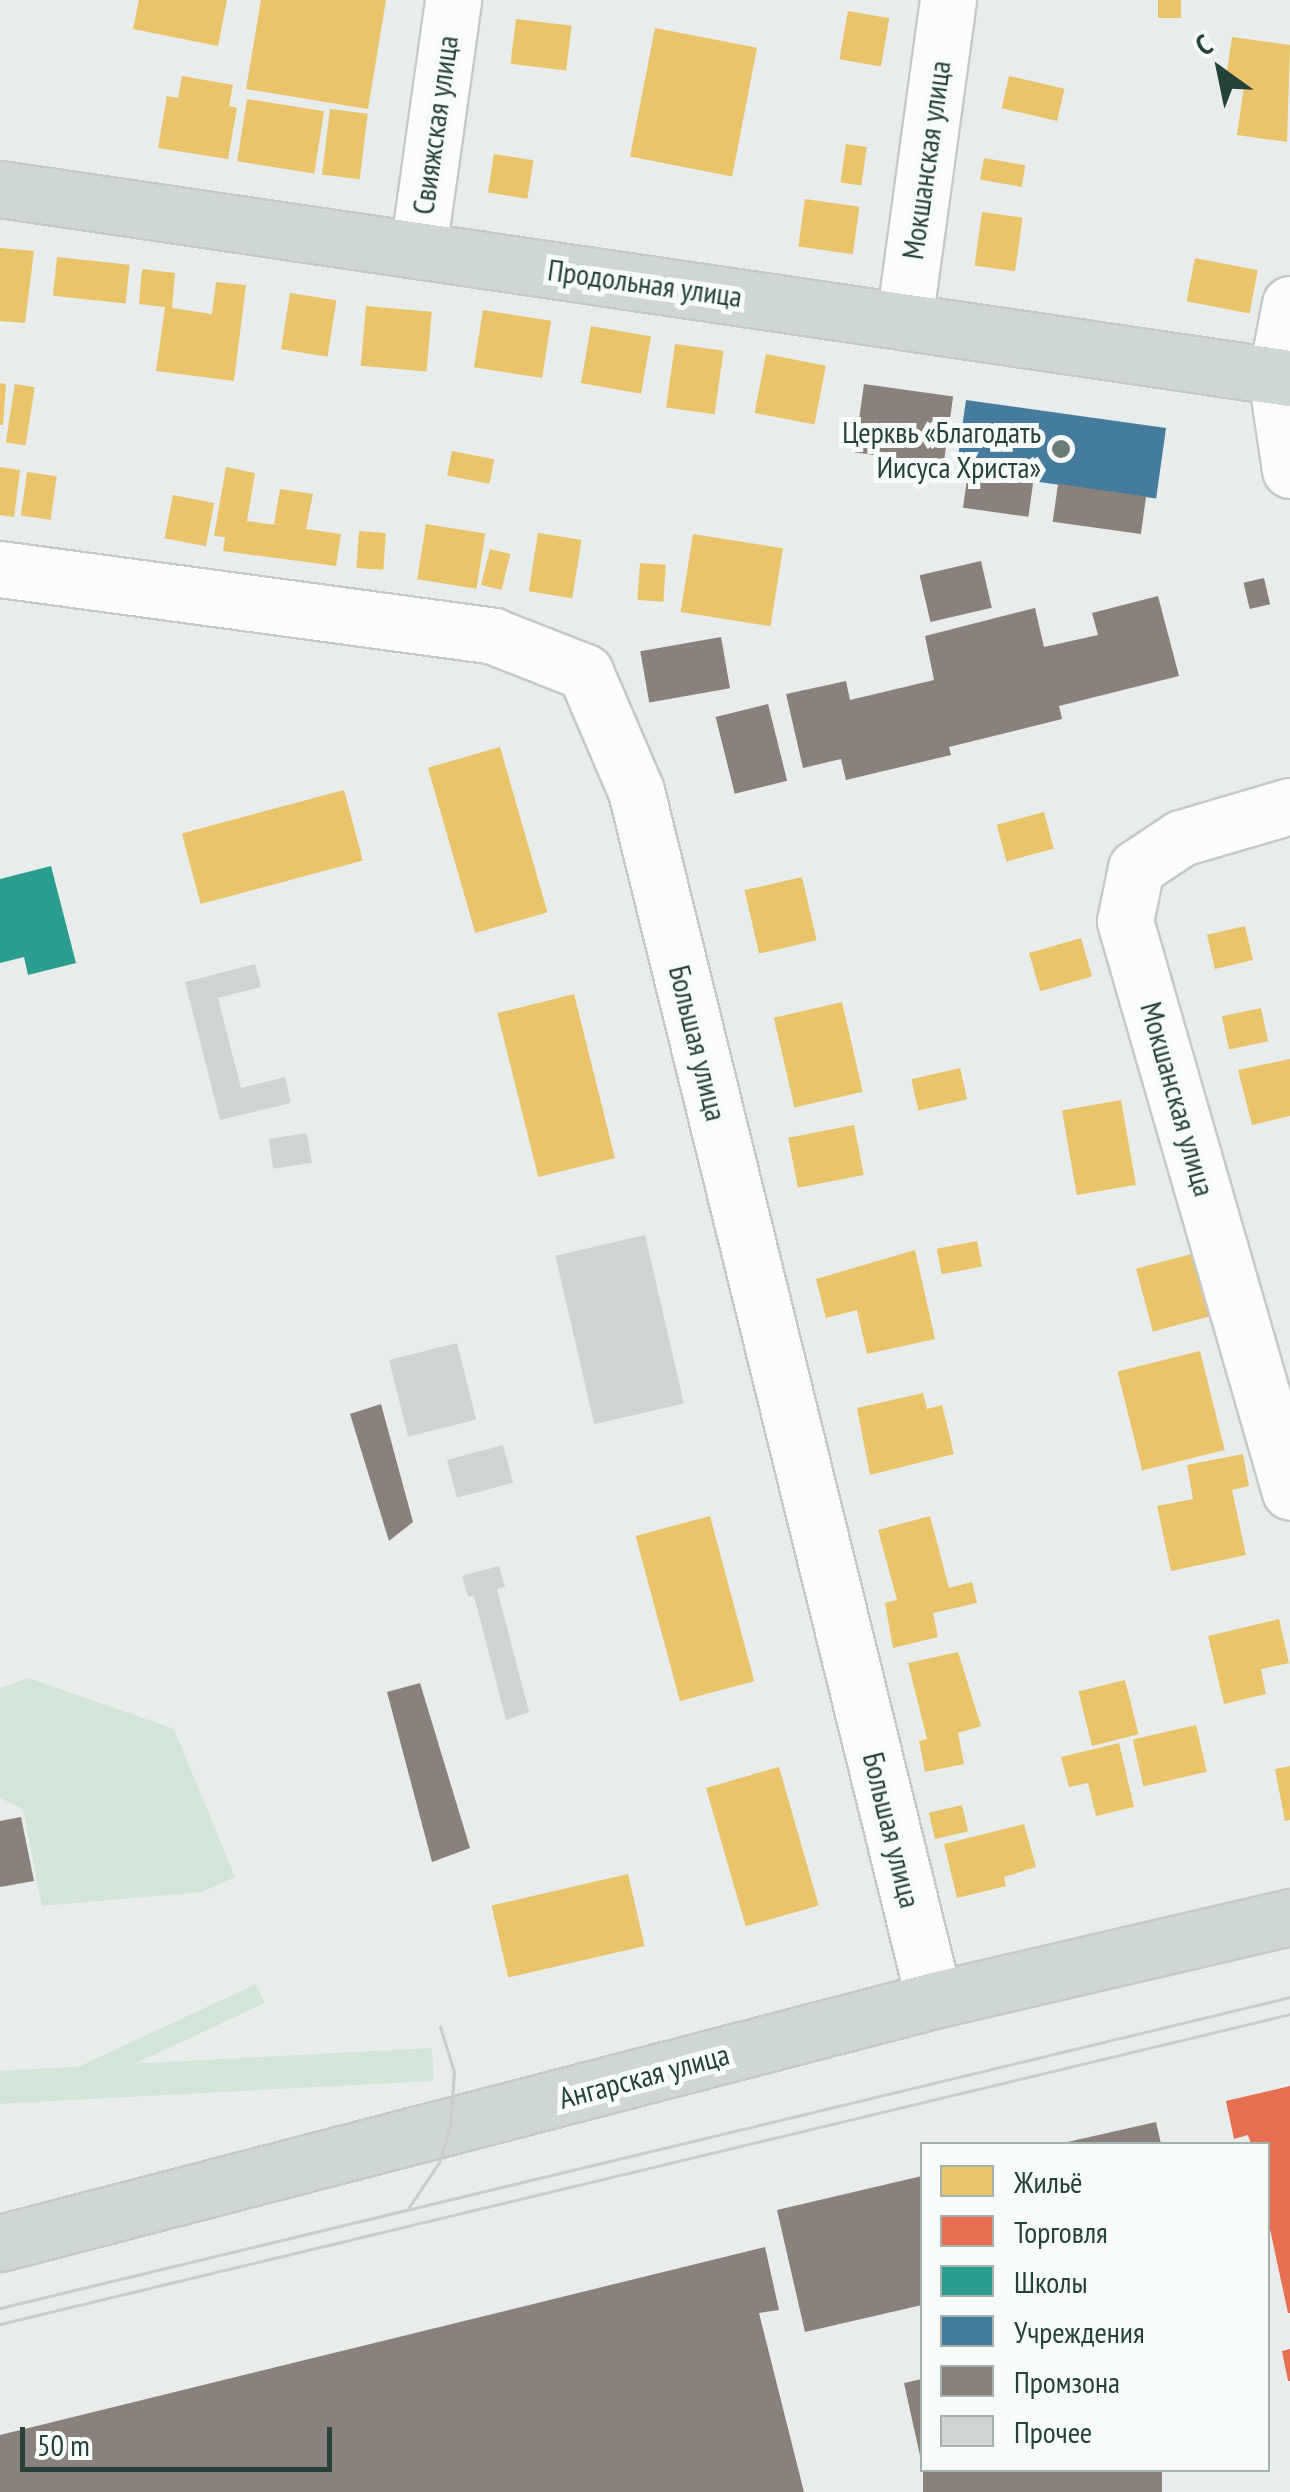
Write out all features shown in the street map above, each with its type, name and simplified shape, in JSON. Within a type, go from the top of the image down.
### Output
[{"type":"main road","name":"Продольная улица","points":[[0,189],[1283,377]]},
{"type":"main road","name":"Ангарская улица","points":[[0,2243],[934,2000],[1290,1918]]},
{"type":"street","name":"Свияжская улица","points":[[418,250],[452,0]]},
{"type":"street","name":"Мокшанская улица","points":[[904,320],[948,0]]},
{"type":"street","points":[[1290,304],[1283,377],[1290,470]]},
{"type":"street","name":"Большая улица","points":[[0,570],[493,636],[585,672],[636,791],[934,2000]]},
{"type":"street","name":"Мокшанская улица","points":[[1290,806],[1181,838],[1136,868],[1125,920],[1290,1492]]},
{"type":"green space","points":[[29,1678],[174,1729],[235,1877],[202,1892],[42,1906],[23,1809],[0,1798],[0,1688]]},
{"type":"green space","points":[[256,1984],[265,2003],[57,2100],[48,2081]]},
{"type":"green space","points":[[432,2048],[434,2081],[0,2104],[0,2071]]},
{"type":"building: Жильё","points":[[139,0],[227,0],[218,46],[133,29]]},
{"type":"building: Жильё","points":[[261,0],[386,0],[368,109],[246,89]]},
{"type":"building: Жильё","points":[[1158,0],[1181,0],[1181,18],[1158,18]]},
{"type":"building: Жильё","points":[[848,11],[889,18],[881,67],[839,59]]},
{"type":"building: Жильё","points":[[516,19],[572,26],[566,70],[511,64]]},
{"type":"building: Жильё","points":[[655,28],[757,48],[732,176],[630,157]]},
{"type":"building: Жильё","points":[[1232,37],[1290,45],[1287,142],[1237,135],[1244,86],[1225,85]]},
{"type":"building: Жильё","points":[[182,76],[233,85],[229,106],[237,108],[228,159],[158,148],[167,96],[178,98]]},
{"type":"building: Жильё","points":[[1009,76],[1065,89],[1057,121],[1002,108]]},
{"type":"building: Жильё","points":[[247,99],[324,111],[314,173],[237,161]]},
{"type":"building: Жильё","points":[[330,109],[368,114],[360,179],[322,175]]},
{"type":"building: Жильё","points":[[846,144],[867,147],[861,186],[841,183]]},
{"type":"building: Жильё","points":[[494,154],[534,160],[527,199],[488,193]]},
{"type":"building: Жильё","points":[[984,158],[1025,165],[1022,187],[980,180]]},
{"type":"building: Жильё","points":[[805,199],[859,207],[853,254],[798,247]]},
{"type":"building: Жильё","points":[[982,212],[1023,218],[1015,271],[974,265]]},
{"type":"building: Жильё","points":[[0,248],[34,251],[25,323],[0,321]]},
{"type":"building: Жильё","points":[[57,257],[130,265],[126,303],[53,296]]},
{"type":"building: Жильё","points":[[1195,258],[1258,270],[1249,313],[1187,301]]},
{"type":"building: Жильё","points":[[142,269],[175,273],[172,308],[212,314],[216,282],[246,285],[234,381],[156,371],[165,307],[139,304]]},
{"type":"building: Жильё","points":[[290,293],[336,300],[328,357],[281,349]]},
{"type":"building: Жильё","points":[[366,306],[432,312],[427,372],[361,366]]},
{"type":"building: Жильё","points":[[483,310],[551,321],[542,378],[474,367]]},
{"type":"building: Жильё","points":[[591,326],[651,337],[641,394],[581,383]]},
{"type":"building: Жильё","points":[[675,344],[724,351],[715,414],[666,407]]},
{"type":"building: Жильё","points":[[766,354],[826,366],[814,425],[755,413]]},
{"type":"building: Жильё","points":[[0,383],[6,384],[3,425],[0,425]]},
{"type":"building: Жильё","points":[[15,384],[35,387],[26,445],[6,442]]},
{"type":"building: Жильё","points":[[452,451],[494,459],[489,484],[447,476]]},
{"type":"building: Жильё","points":[[0,467],[20,470],[14,517],[0,515]]},
{"type":"building: Жильё","points":[[226,467],[255,473],[247,521],[284,526],[274,524],[280,489],[313,494],[306,529],[341,534],[336,566],[223,551],[225,537],[214,536]]},
{"type":"building: Жильё","points":[[27,472],[57,476],[51,520],[21,516]]},
{"type":"building: Жильё","points":[[173,495],[214,503],[206,546],[165,538]]},
{"type":"building: Жильё","points":[[426,524],[485,533],[477,589],[417,579]]},
{"type":"building: Жильё","points":[[359,531],[386,533],[383,570],[356,568]]},
{"type":"building: Жильё","points":[[538,533],[581,540],[572,598],[529,591]]},
{"type":"building: Жильё","points":[[693,534],[783,548],[771,626],[681,612]]},
{"type":"building: Жильё","points":[[490,549],[510,554],[501,590],[481,585]]},
{"type":"building: Жильё","points":[[640,563],[666,565],[663,602],[637,600]]},
{"type":"building: Жильё","points":[[500,747],[547,912],[475,933],[428,768]]},
{"type":"building: Жильё","points":[[344,790],[363,861],[201,904],[182,833]]},
{"type":"building: Жильё","points":[[1044,812],[1054,849],[1007,861],[997,825]]},
{"type":"building: Жильё","points":[[802,877],[817,940],[759,954],[745,890]]},
{"type":"building: Жильё","points":[[1245,926],[1253,960],[1215,969],[1207,935]]},
{"type":"building: Жильё","points":[[1081,938],[1092,976],[1040,991],[1029,953]]},
{"type":"building: Жильё","points":[[574,994],[615,1158],[538,1177],[497,1013]]},
{"type":"building: Жильё","points":[[842,1002],[863,1092],[794,1107],[774,1018]]},
{"type":"building: Жильё","points":[[1261,1008],[1268,1041],[1229,1050],[1222,1016]]},
{"type":"building: Жильё","points":[[1290,1059],[1290,1116],[1252,1125],[1238,1070]]},
{"type":"building: Жильё","points":[[960,1068],[967,1099],[918,1110],[911,1079]]},
{"type":"building: Жильё","points":[[1121,1100],[1136,1185],[1077,1195],[1062,1110]]},
{"type":"building: Жильё","points":[[854,1125],[864,1175],[798,1188],[788,1138]]},
{"type":"building: Жильё","points":[[977,1241],[982,1267],[942,1274],[937,1249]]},
{"type":"building: Жильё","points":[[915,1250],[935,1339],[867,1354],[857,1310],[826,1318],[816,1279]]},
{"type":"building: Жильё","points":[[1195,1253],[1212,1316],[1153,1332],[1136,1269]]},
{"type":"building: Жильё","points":[[1200,1351],[1225,1450],[1142,1471],[1118,1372]]},
{"type":"building: Жильё","points":[[923,1393],[927,1409],[942,1405],[954,1454],[870,1475],[857,1408]]},
{"type":"building: Жильё","points":[[1243,1454],[1249,1486],[1232,1490],[1246,1555],[1171,1571],[1157,1506],[1193,1499],[1187,1465]]},
{"type":"building: Жильё","points":[[710,1516],[754,1681],[680,1701],[636,1536]]},
{"type":"building: Жильё","points":[[930,1516],[949,1588],[972,1582],[977,1603],[933,1613],[938,1637],[893,1648],[885,1603],[897,1600],[878,1530]]},
{"type":"building: Жильё","points":[[1279,1619],[1289,1663],[1261,1669],[1266,1694],[1224,1704],[1208,1636]]},
{"type":"building: Жильё","points":[[958,1652],[981,1726],[958,1733],[964,1764],[925,1772],[919,1741],[927,1739],[908,1663]]},
{"type":"building: Жильё","points":[[1125,1680],[1139,1734],[1092,1746],[1078,1692]]},
{"type":"building: Жильё","points":[[1196,1725],[1207,1772],[1143,1786],[1133,1740]]},
{"type":"building: Жильё","points":[[1119,1743],[1134,1807],[1096,1816],[1088,1783],[1069,1787],[1061,1757]]},
{"type":"building: Жильё","points":[[1290,1766],[1290,1820],[1285,1821],[1275,1769]]},
{"type":"building: Жильё","points":[[779,1767],[819,1905],[746,1926],[706,1788]]},
{"type":"building: Жильё","points":[[962,1805],[968,1831],[935,1839],[929,1813]]},
{"type":"building: Жильё","points":[[1024,1824],[1036,1867],[1004,1877],[1006,1886],[957,1898],[944,1844]]},
{"type":"building: Жильё","points":[[628,1874],[645,1946],[508,1978],[492,1905]]},
{"type":"building: Торговля","points":[[1290,2086],[1290,2313],[1270,2229],[1270,2142],[1250,2142],[1248,2135],[1234,2139],[1226,2101]]},
{"type":"building: Торговля","points":[[1290,2349],[1290,2381],[1288,2381],[1282,2351]]},
{"type":"building: Школы","points":[[51,866],[76,963],[28,975],[24,957],[0,963],[0,879]]},
{"type":"building: Учреждения","name":"Церквь «Благодать Иисуса Христа»","points":[[966,400],[1166,428],[1156,498],[956,470]]},
{"type":"building: Промзона","points":[[864,384],[953,397],[944,465],[854,452]]},
{"type":"building: Промзона","points":[[968,472],[1033,481],[1028,517],[963,508]]},
{"type":"building: Промзона","points":[[1058,484],[1146,496],[1141,534],[1053,522]]},
{"type":"building: Промзона","points":[[981,561],[992,608],[930,622],[920,575]]},
{"type":"building: Промзона","points":[[1264,578],[1270,604],[1250,609],[1244,583]]},
{"type":"building: Промзона","points":[[1158,596],[1179,676],[1059,706],[1062,719],[949,747],[951,755],[846,780],[841,759],[803,768],[786,694],[846,681],[850,700],[934,680],[925,636],[1035,608],[1044,647],[1098,635],[1092,613]]},
{"type":"building: Промзона","points":[[721,637],[730,688],[649,702],[640,651]]},
{"type":"building: Промзона","points":[[768,704],[787,781],[735,794],[716,717]]},
{"type":"building: Промзона","points":[[381,1404],[413,1522],[389,1541],[350,1414]]},
{"type":"building: Промзона","points":[[420,1683],[470,1848],[432,1862],[387,1692]]},
{"type":"building: Промзона","points":[[21,1817],[34,1881],[0,1887],[0,1821]]},
{"type":"building: Промзона","points":[[1156,2122],[1161,2142],[1067,2142]]},
{"type":"building: Промзона","points":[[920,2176],[920,2305],[805,2332],[777,2210]]},
{"type":"building: Промзона","points":[[765,2247],[779,2310],[759,2313],[804,2492],[0,2492],[0,2435]]},
{"type":"building: Промзона","points":[[920,2379],[920,2455],[904,2383]]},
{"type":"building: Промзона","points":[[923,2472],[1162,2472],[1162,2492],[923,2492]]},
{"type":"building: Прочее","points":[[255,964],[261,987],[218,998],[241,1088],[285,1077],[291,1103],[220,1120],[185,982]]},
{"type":"building: Прочее","points":[[307,1133],[312,1163],[273,1169],[268,1139]]},
{"type":"building: Прочее","points":[[645,1235],[684,1404],[594,1424],[555,1256]]},
{"type":"building: Прочее","points":[[457,1343],[476,1420],[408,1437],[389,1360]]},
{"type":"building: Прочее","points":[[503,1445],[513,1483],[457,1498],[447,1460]]},
{"type":"building: Прочее","points":[[499,1566],[505,1587],[497,1589],[529,1712],[506,1720],[474,1596],[468,1597],[462,1576]]},
{"type":"tram line","points":[[0,2308],[1290,1997]]},
{"type":"tram line","points":[[0,2324],[1290,2014]]},
{"type":"tram line","points":[[409,2207],[440,2161],[450,2126],[454,2072],[440,2027]]},
{"type":"place","name":"Церквь «Благодать Иисуса Христа»","points":[[1061,449]]}]
